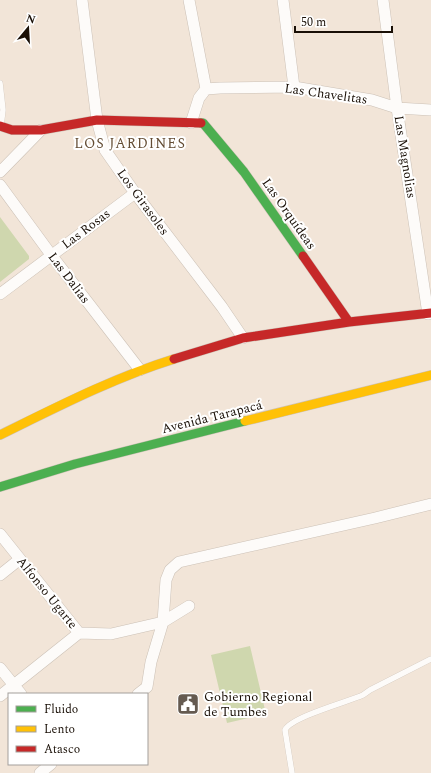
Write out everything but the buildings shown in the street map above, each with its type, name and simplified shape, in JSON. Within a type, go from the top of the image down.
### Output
[{"type":"street","name":"Los Girasoles","points":[[82,0],[97,120],[105,150],[135,193],[222,307],[243,338]]},
{"type":"street","points":[[0,126],[12,130],[42,130],[97,120],[190,123],[199,98],[206,90],[190,0]]},
{"type":"street","points":[[283,0],[294,87]]},
{"type":"street","name":"Las Magnolias","points":[[383,0],[397,108],[430,313]]},
{"type":"street","name":"Las Chavelitas","points":[[206,90],[220,88],[294,87],[372,100],[397,108],[431,110]]},
{"type":"street","name":"Las Orquídeas","points":[[190,123],[203,123],[244,172],[349,322]]},
{"type":"street","points":[[0,172],[42,130]]},
{"type":"street","name":"Las Dalias","points":[[0,185],[52,256],[140,370]]},
{"type":"street","name":"Las Rosas","points":[[0,294],[135,193]]},
{"type":"street","points":[[0,435],[71,400],[140,370],[243,338],[349,322],[430,313]]},
{"type":"street","name":"Avenida Tarapacá","points":[[0,487],[75,464],[431,375]]},
{"type":"street","points":[[139,693],[147,687],[163,622],[166,580],[170,570],[179,562],[431,504]]},
{"type":"street","name":"Alfonso Ugarte","points":[[0,534],[79,633]]},
{"type":"street","points":[[0,575],[20,559]]},
{"type":"street","points":[[0,696],[79,633],[111,634],[163,622],[188,606]]},
{"type":"street","points":[[0,668],[20,693]]},
{"type":"street","points":[[40,773],[50,765]]},
{"type":"lane","points":[[0,83],[3,110],[0,126]]},
{"type":"lane","points":[[292,773],[285,730],[290,724],[301,718],[363,695],[431,659]]},
{"type":"green space","points":[[0,217],[29,256],[29,259],[0,282]]},
{"type":"green space","points":[[250,646],[266,714],[227,723],[211,655]]},
{"type":"traffic: fast","points":[[201,123],[203,123],[244,172],[303,256]]},
{"type":"traffic: fast","points":[[0,487],[75,464],[245,421]]},
{"type":"traffic: slow","points":[[0,435],[107,384],[174,359]]},
{"type":"traffic: slow","points":[[245,421],[431,375]]},
{"type":"traffic: jam","points":[[0,126],[12,130],[41,130],[97,120],[201,123]]},
{"type":"traffic: jam","points":[[303,256],[349,322]]},
{"type":"traffic: jam","points":[[174,359],[243,338],[349,322],[431,313]]},
{"type":"place","name":"Gobierno Regional de Tumbes","points":[[188,704]]},
{"type":"district","name":"LOS JARDINES","points":[[130,143]]}]
